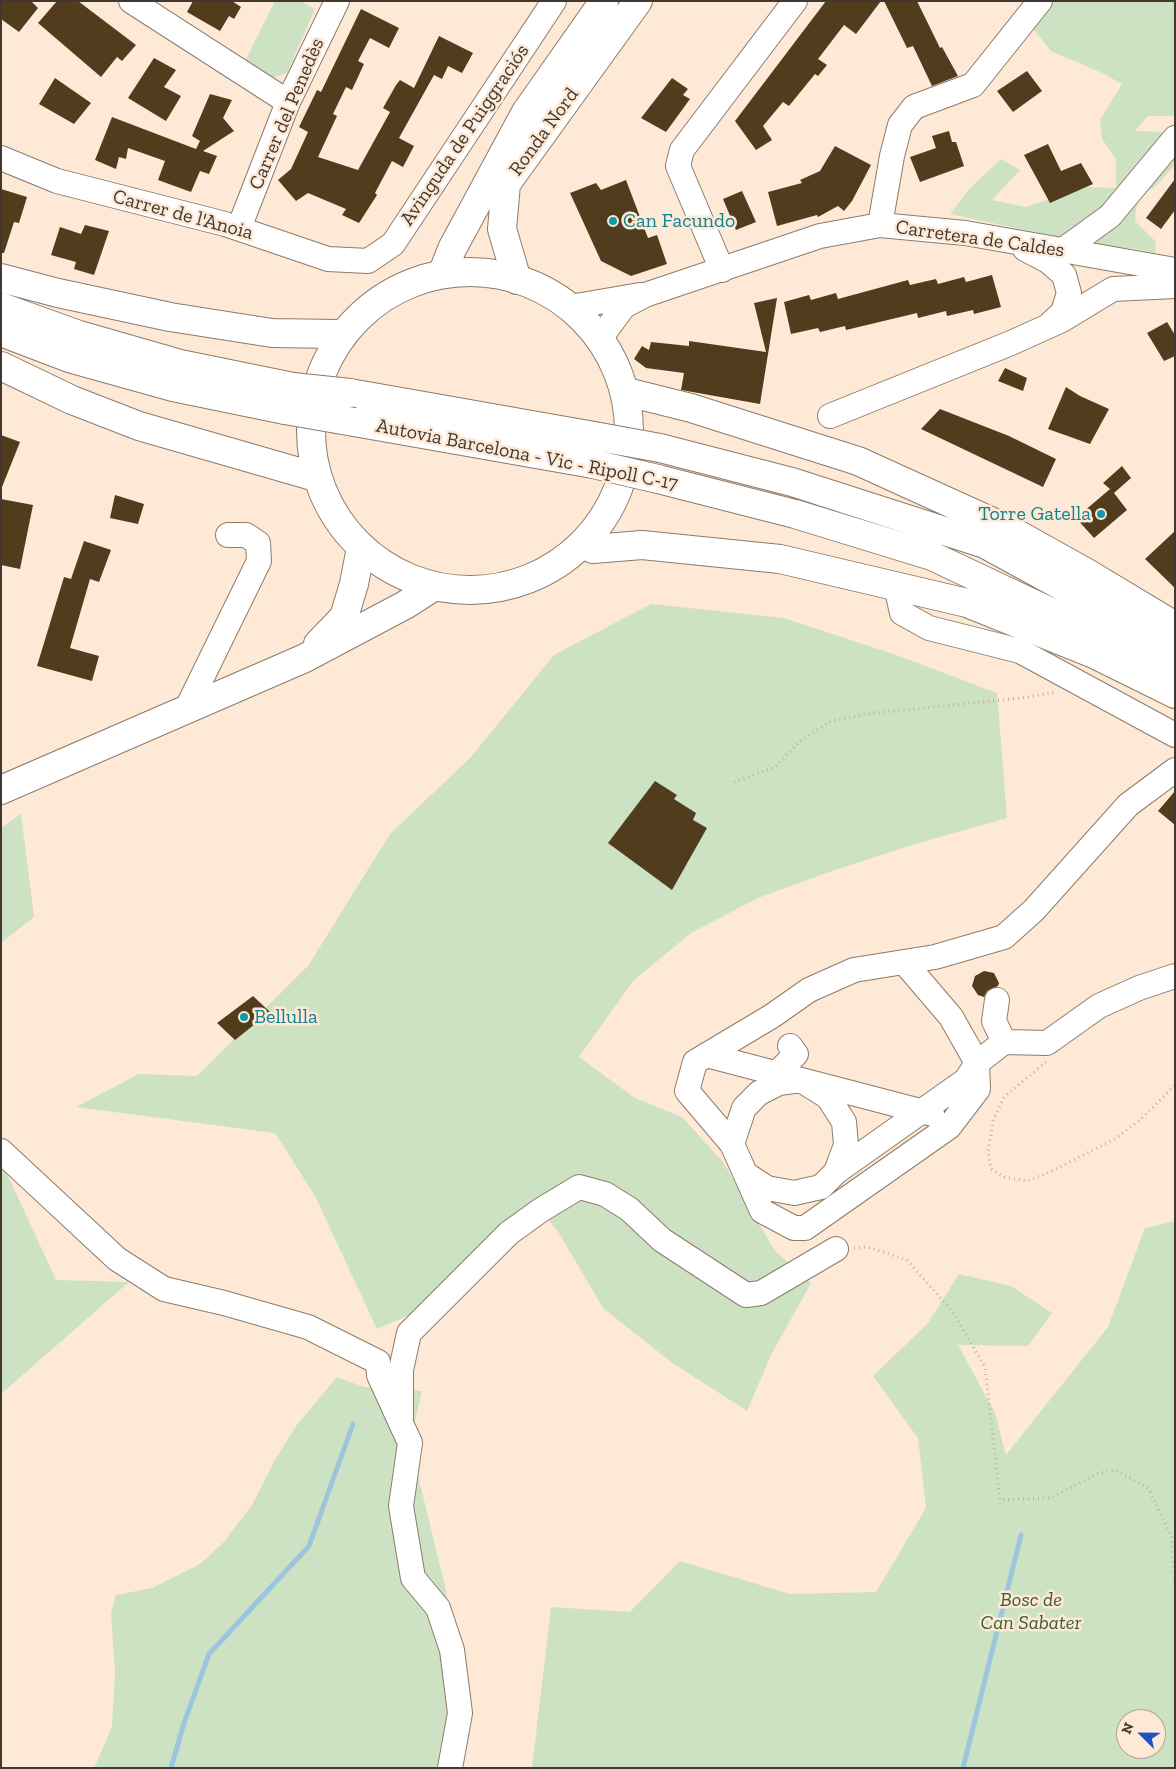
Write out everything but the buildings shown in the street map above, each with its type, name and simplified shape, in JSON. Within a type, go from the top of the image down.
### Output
[{"type":"main road","name":"Ronda Nord","points":[[443,272],[452,249],[526,112],[604,1]]},
{"type":"main road","name":"Ronda Nord","points":[[517,280],[502,229],[506,184],[638,1]]},
{"type":"main road","points":[[1,790],[304,658],[358,631],[430,588],[487,584],[527,574],[558,560],[584,543],[605,514],[621,486],[631,459],[634,436],[627,392],[601,337],[570,307],[517,280],[486,272],[443,272],[390,295],[338,334],[327,356],[312,402],[311,446],[316,477],[326,504],[338,525],[360,553],[392,572],[430,588]]},
{"type":"main road","points":[[1,278],[58,293],[170,317],[272,333],[338,334]]},
{"type":"main road","name":"Autovia Barcelona - Vic - Ripoll C-17","points":[[1,307],[79,335],[180,364],[354,422],[593,464],[658,479],[795,514],[932,556],[1129,649],[1175,680]]},
{"type":"main road","name":"Autovia Barcelona - Vic - Ripoll C-17","points":[[1,332],[70,358],[173,387],[289,399],[350,393],[660,448],[792,482],[985,544],[1175,648]]},
{"type":"main road","points":[[1,366],[72,400],[139,426],[316,477]]},
{"type":"main road","points":[[627,392],[691,408],[858,460],[1010,530],[1087,572],[1175,626]]},
{"type":"main road","points":[[584,543],[593,549],[642,544],[780,559],[967,603],[1094,654],[1175,694]]},
{"type":"main road","points":[[304,658],[344,617],[354,584],[360,553]]},
{"type":"street","points":[[131,1],[288,102]]},
{"type":"street","name":"Carrer del Penedès","points":[[239,228],[288,102],[337,1]]},
{"type":"street","name":"Avinguda de Puiggraciós","points":[[368,261],[393,244],[554,1]]},
{"type":"street","points":[[722,270],[678,166],[682,150],[796,1]]},
{"type":"street","points":[[880,225],[892,156],[900,125],[914,107],[973,85],[1040,1]]},
{"type":"street","points":[[1063,250],[1110,216],[1175,138]]},
{"type":"street","name":"Carrer de l'Anoia","points":[[1,158],[56,181],[239,228],[328,259],[368,261]]},
{"type":"street","name":"Carretera de Caldes","points":[[644,294],[693,277],[722,270],[820,236],[880,225],[965,233],[1175,270]]},
{"type":"street","points":[[1009,241],[1048,261],[1064,276],[1069,293],[1063,312],[1046,328]]},
{"type":"street","points":[[1110,258],[1118,268],[1119,277],[1114,289]]},
{"type":"street","points":[[830,416],[1046,328],[1114,289],[1175,286]]},
{"type":"street","points":[[570,307],[644,294]]},
{"type":"street","points":[[601,337],[624,306],[644,294]]},
{"type":"street","points":[[186,708],[259,561],[258,543],[246,535],[228,535]]},
{"type":"street","points":[[896,586],[902,613],[929,628],[1020,651],[1082,687],[1175,736]]},
{"type":"street","points":[[904,962],[951,1017],[977,1063],[978,1090],[949,1127],[805,1228],[794,1228],[762,1211],[732,1144],[688,1091],[695,1062],[772,1016],[809,990],[854,970],[935,957],[1004,937],[1034,910],[1128,805],[1175,770]]},
{"type":"street","points":[[747,1174],[768,1188],[794,1193],[821,1187],[836,1172],[966,1080],[977,1063],[1004,1042],[1048,1043],[1100,1006],[1139,988],[1175,976]]},
{"type":"street","points":[[996,1000],[994,1021],[1004,1042]]},
{"type":"street","points":[[777,1073],[796,1054],[790,1046]]},
{"type":"street","points":[[706,1055],[954,1120]]},
{"type":"street","points":[[732,1144],[744,1108],[754,1098],[779,1083],[801,1080],[828,1097],[844,1122],[846,1146],[836,1172]]},
{"type":"street","points":[[1,1151],[117,1260],[164,1289],[224,1302],[308,1327],[378,1362]]},
{"type":"street","points":[[378,1362],[509,1233],[541,1210],[579,1187],[605,1194],[629,1209],[662,1240],[746,1295],[762,1293],[836,1249]]},
{"type":"street","points":[[401,1422],[401,1370],[409,1333]]},
{"type":"street","points":[[378,1362],[379,1375],[410,1443],[401,1506],[413,1578],[438,1608],[452,1650],[460,1713],[450,1768]]},
{"type":"path","points":[[734,782],[775,767],[799,742],[829,722],[865,714],[1029,697],[1082,687]]},
{"type":"path","points":[[1048,1043],[1046,1064],[1004,1096],[993,1121],[988,1153],[991,1169],[1004,1177],[1027,1181],[1050,1172],[1115,1139],[1141,1119],[1175,1085]]},
{"type":"path","points":[[836,1249],[868,1246],[907,1260],[952,1311],[985,1368],[1000,1500],[1050,1498],[1099,1473],[1116,1470],[1149,1489],[1172,1538],[1175,1596]]},
{"type":"green space","points":[[275,1],[301,1],[315,9],[287,73],[272,78],[245,61]]},
{"type":"green space","points":[[1045,1],[1175,1],[1175,116],[1148,116],[1135,131],[1166,132],[1175,150],[1175,165],[1154,188],[1138,194],[1135,221],[1156,242],[1155,253],[1132,248],[1102,251],[1053,236],[950,214],[970,188],[1001,159],[1020,170],[992,200],[1025,207],[1088,187],[1116,188],[1116,159],[1102,139],[1100,120],[1122,84],[1102,73],[1051,51],[1030,25]]},
{"type":"green space","points":[[651,604],[784,618],[899,656],[997,693],[1007,818],[915,844],[829,872],[758,898],[691,933],[633,981],[579,1057],[635,1098],[682,1117],[723,1162],[775,1251],[811,1283],[771,1355],[747,1411],[671,1362],[603,1308],[559,1233],[541,1210],[436,1303],[377,1329],[315,1196],[275,1133],[76,1107],[139,1074],[197,1076],[308,966],[390,834],[471,757],[554,655]]},
{"type":"green space","points":[[21,814],[34,917],[1,943],[1,828]]},
{"type":"green space","points":[[4,1167],[56,1280],[129,1282],[1,1394],[1,1171]]},
{"type":"green space","name":"Bosc de Can Sabater","points":[[1175,1221],[1175,1768],[532,1768],[551,1607],[630,1612],[680,1561],[790,1594],[876,1592],[926,1508],[918,1438],[873,1376],[928,1323],[959,1274],[1011,1286],[1052,1313],[1028,1346],[958,1345],[995,1413],[1006,1455],[1108,1327],[1145,1228]]},
{"type":"green space","points":[[337,1377],[364,1387],[422,1391],[410,1443],[446,1590],[456,1675],[447,1768],[94,1768],[112,1727],[115,1672],[111,1612],[116,1595],[152,1588],[200,1564],[223,1543],[252,1505],[276,1458],[296,1426]]},
{"type":"waterway","points":[[171,1768],[184,1723],[209,1654],[309,1546],[353,1424]]},
{"type":"waterway","points":[[963,1768],[1021,1535]]},
{"type":"place","name":"Can Facundo","points":[[613,221]]},
{"type":"place","name":"Torre Gatella","points":[[1101,514]]},
{"type":"place","name":"Bellulla","points":[[244,1017]]}]
